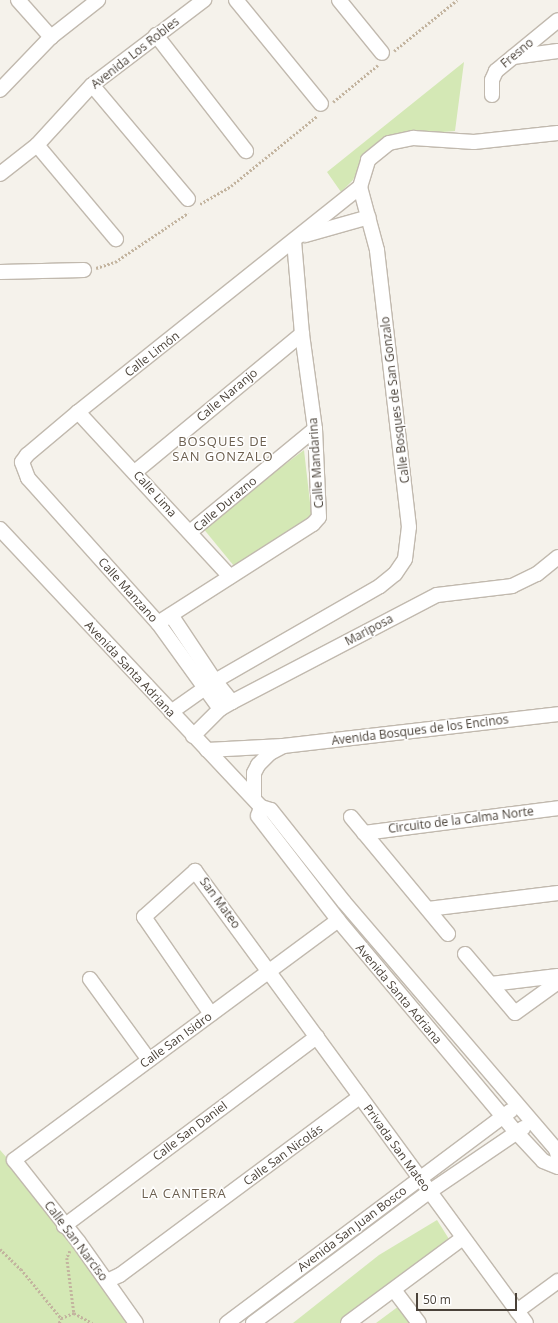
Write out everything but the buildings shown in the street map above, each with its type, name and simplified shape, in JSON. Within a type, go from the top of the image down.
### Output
[{"type":"street","points":[[18,0],[51,37]]},
{"type":"street","points":[[0,90],[51,37],[98,0]]},
{"type":"street","name":"Avenida Los Robles","points":[[0,174],[37,145],[92,85],[204,0]]},
{"type":"street","points":[[236,0],[324,107]]},
{"type":"street","points":[[339,0],[385,56]]},
{"type":"street","name":"Fresno","points":[[492,95],[492,80],[496,71],[558,20]]},
{"type":"street","points":[[156,35],[246,151]]},
{"type":"street","points":[[512,58],[558,51]]},
{"type":"street","points":[[92,85],[188,199]]},
{"type":"street","points":[[360,187],[368,160],[389,143],[413,138],[474,142],[558,133]]},
{"type":"street","points":[[37,145],[116,239]]},
{"type":"street","name":"Calle Bosques de San Gonzalo","points":[[171,712],[210,684],[380,586],[395,574],[405,559],[410,527],[377,250],[360,187]]},
{"type":"street","name":"Calle Limón","points":[[28,478],[22,462],[27,454],[360,187]]},
{"type":"street","name":"Calle Limón","points":[[297,239],[369,217]]},
{"type":"street","name":"Calle Mandarina","points":[[158,623],[313,524],[319,517],[315,429],[302,334],[297,239]]},
{"type":"street","points":[[0,272],[84,270]]},
{"type":"street","name":"Calle Naranjo","points":[[135,472],[302,334]]},
{"type":"street","name":"Calle Lima","points":[[78,412],[135,472],[230,577]]},
{"type":"street","name":"Calle Durazno","points":[[190,532],[315,429]]},
{"type":"street","name":"Calle Manzano","points":[[28,478],[158,623],[210,684],[232,702]]},
{"type":"street","name":"Avenida Santa Adriana","points":[[0,529],[193,736],[257,802],[271,810],[315,868],[517,1106],[556,1149],[558,1156]]},
{"type":"street","name":"Mariposa","points":[[193,736],[220,709],[232,702],[437,595],[512,586],[537,574],[558,557]]},
{"type":"street","name":"Calle Manzano","points":[[171,615],[210,684],[220,709]]},
{"type":"street","name":"Avenida Bosques de los Encinos","points":[[207,750],[283,746],[558,714]]},
{"type":"street","name":"Avenida Bosques de los Encinos","points":[[257,802],[254,773],[258,765],[270,753],[283,746]]},
{"type":"street","name":"Avenida Santa Adriana","points":[[257,802],[258,816],[338,920],[517,1133],[542,1161],[558,1167]]},
{"type":"street","name":"Circuito de la Calma Norte","points":[[364,833],[558,808]]},
{"type":"street","points":[[351,817],[448,934]]},
{"type":"street","name":"San Mateo","points":[[211,1014],[144,917],[192,872],[198,871],[269,971]]},
{"type":"street","points":[[428,908],[558,893]]},
{"type":"street","name":"Calle San Isidro","points":[[14,1160],[338,920]]},
{"type":"street","points":[[465,954],[515,1013],[558,982]]},
{"type":"street","name":"Privada San Mateo","points":[[269,971],[419,1179],[526,1323]]},
{"type":"street","points":[[491,984],[558,976]]},
{"type":"street","points":[[90,979],[148,1060]]},
{"type":"street","name":"Calle San Daniel","points":[[64,1226],[318,1037]]},
{"type":"street","name":"Calle San Nicolás","points":[[107,1281],[120,1275],[360,1097]]},
{"type":"street","name":"Avenida San Juan Bosco","points":[[227,1323],[517,1106]]},
{"type":"street","name":"Avenida San Juan Bosco","points":[[253,1323],[429,1192],[531,1122]]},
{"type":"street","name":"Calle San Narciso","points":[[14,1160],[64,1226],[78,1241],[136,1323]]},
{"type":"street","points":[[348,1323],[463,1238]]},
{"type":"street","points":[[517,1311],[558,1281]]},
{"type":"street","points":[[394,1290],[419,1323]]},
{"type":"path","points":[[84,270],[115,262],[231,186],[385,56],[457,0]]},
{"type":"path","points":[[74,1313],[66,1258],[78,1241]]},
{"type":"path","points":[[0,1249],[21,1269],[61,1318]]},
{"type":"path","points":[[58,1323],[61,1318],[74,1313]]},
{"type":"path","points":[[74,1313],[92,1323]]},
{"type":"green space","points":[[464,62],[455,131],[396,136],[366,155],[353,180],[341,192],[327,172]]},
{"type":"green space","points":[[304,450],[312,520],[234,566],[202,527]]},
{"type":"green space","points":[[0,1150],[14,1166],[127,1323],[0,1323]]},
{"type":"green space","points":[[437,1220],[454,1247],[343,1323],[293,1323],[379,1255]]},
{"type":"green space","points":[[399,1306],[411,1323],[376,1323]]},
{"type":"district","name":"BOSQUES DE SAN GONZALO","points":[[223,450]]},
{"type":"district","name":"LA CANTERA","points":[[184,1193]]}]
